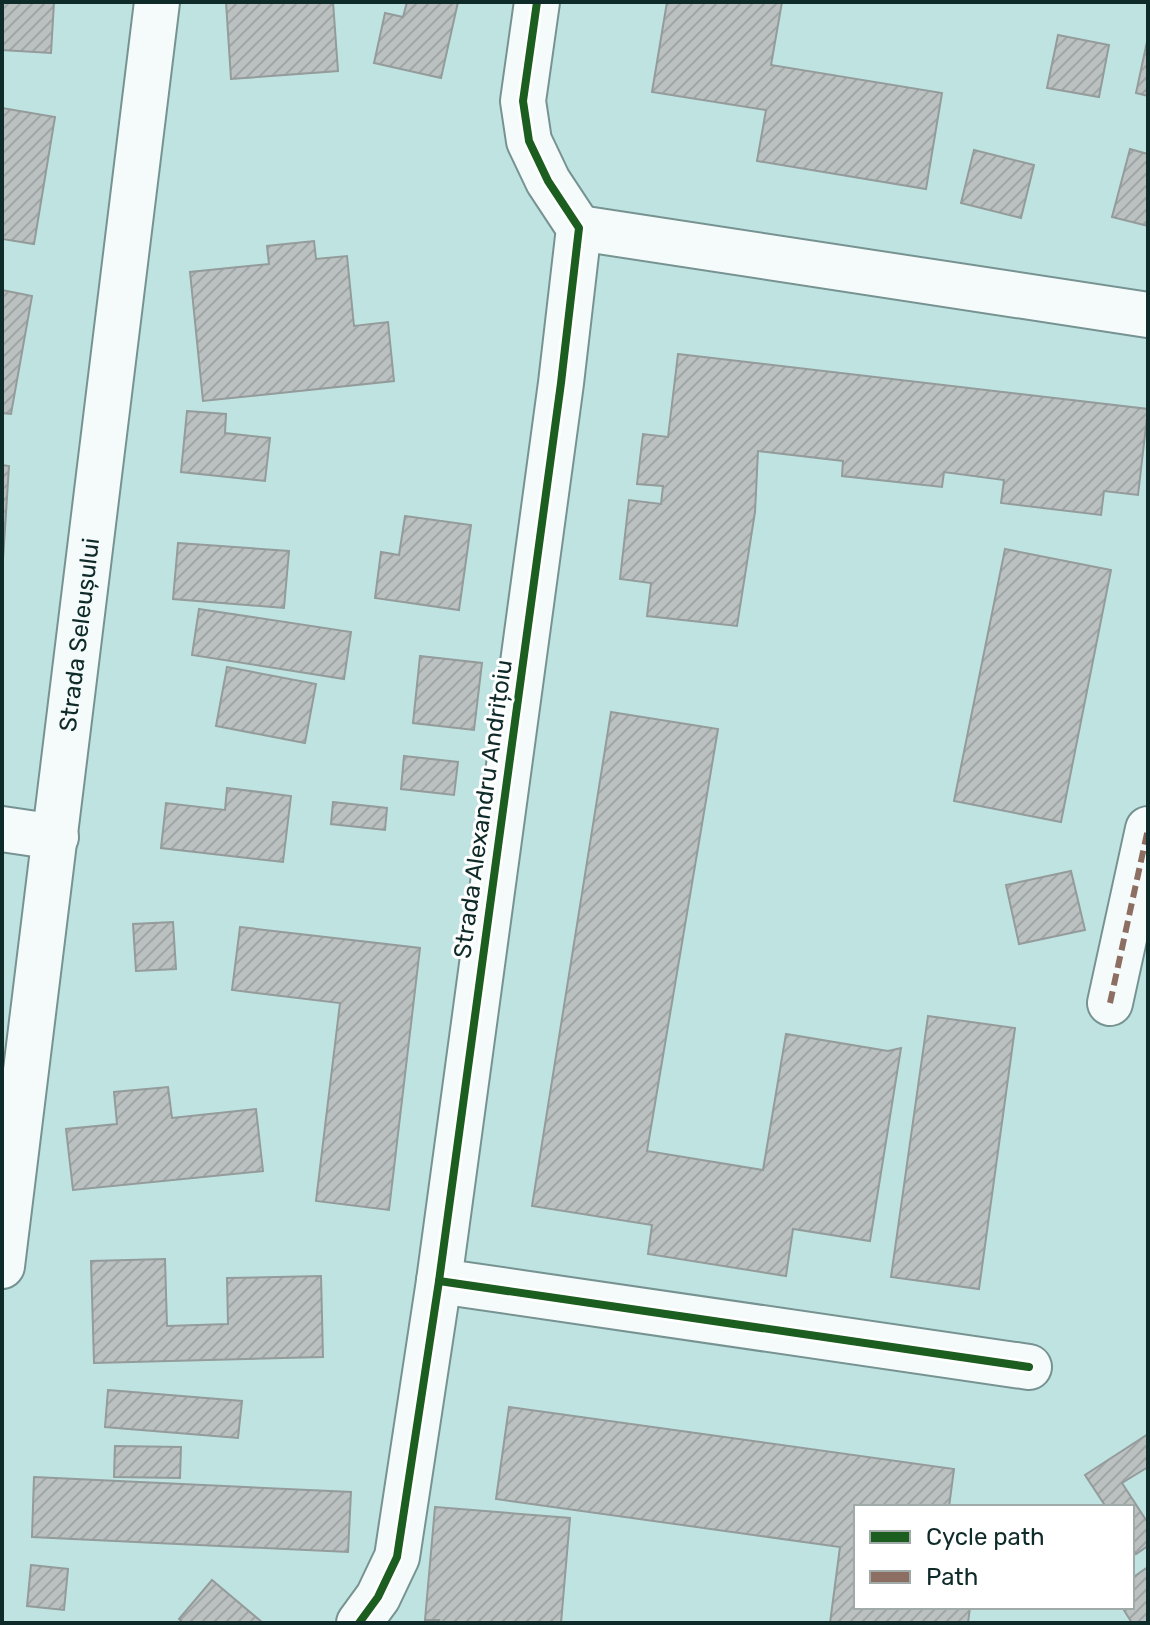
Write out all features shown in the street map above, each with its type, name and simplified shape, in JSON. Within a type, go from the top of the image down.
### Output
[{"type":"street","name":"Strada Seleușului","points":[[2,1266],[157,2]]},
{"type":"street","points":[[537,2],[523,101],[529,141],[548,181],[579,228],[1148,315]]},
{"type":"street","name":"Strada Alexandru Andrițoiu","points":[[359,1623],[378,1597],[397,1557],[439,1281],[561,383],[579,228]]},
{"type":"street","points":[[2,829],[56,837]]},
{"type":"street","points":[[1110,1003],[1148,829]]},
{"type":"street","points":[[439,1281],[1029,1367]]},
{"type":"building","points":[[2,2],[54,2],[51,53],[2,50]]},
{"type":"building","points":[[226,2],[333,2],[338,71],[231,79]]},
{"type":"building","points":[[407,2],[458,2],[441,78],[374,63],[385,13],[403,17]]},
{"type":"building","points":[[667,2],[782,2],[771,65],[942,93],[926,189],[757,161],[766,110],[652,92]]},
{"type":"building","points":[[1058,35],[1109,45],[1099,97],[1047,88]]},
{"type":"building","points":[[1148,37],[1148,96],[1136,93]]},
{"type":"building","points":[[2,108],[55,117],[34,244],[2,239]]},
{"type":"building","points":[[1130,149],[1148,154],[1148,226],[1112,217]]},
{"type":"building","points":[[974,150],[1034,165],[1021,218],[961,203]]},
{"type":"building","points":[[314,241],[316,259],[347,256],[354,326],[388,322],[394,381],[203,401],[190,272],[269,264],[267,246]]},
{"type":"building","points":[[2,290],[32,296],[11,414],[2,413]]},
{"type":"building","points":[[678,354],[1148,409],[1138,495],[1104,491],[1101,515],[1001,503],[1004,480],[944,472],[942,487],[842,476],[843,461],[758,451],[755,512],[737,626],[647,616],[651,583],[620,579],[629,500],[661,504],[663,486],[637,484],[643,434],[668,437]]},
{"type":"building","points":[[187,411],[226,414],[225,433],[270,438],[265,481],[181,472]]},
{"type":"building","points":[[2,465],[9,466],[2,575]]},
{"type":"building","points":[[405,516],[471,525],[459,610],[375,598],[381,552],[399,555]]},
{"type":"building","points":[[178,543],[289,551],[284,608],[173,599]]},
{"type":"building","points":[[1005,549],[1111,570],[1061,822],[954,801]]},
{"type":"building","points":[[199,609],[351,632],[344,679],[192,655]]},
{"type":"building","points":[[420,656],[482,663],[474,730],[413,723]]},
{"type":"building","points":[[227,667],[316,684],[305,743],[216,726]]},
{"type":"building","points":[[611,712],[718,729],[647,1151],[763,1170],[786,1034],[888,1051],[901,1048],[870,1241],[793,1229],[786,1276],[648,1254],[652,1225],[532,1206]]},
{"type":"building","points":[[404,756],[458,762],[454,795],[401,789]]},
{"type":"building","points":[[227,788],[291,796],[283,862],[161,848],[166,803],[225,810]]},
{"type":"building","points":[[333,802],[387,808],[385,830],[331,824]]},
{"type":"building","points":[[1071,871],[1085,930],[1019,944],[1006,885]]},
{"type":"building","points":[[173,922],[176,969],[136,971],[133,924]]},
{"type":"building","points":[[240,927],[420,948],[389,1210],[316,1201],[340,1003],[232,990]]},
{"type":"building","points":[[928,1016],[1015,1028],[979,1289],[891,1277]]},
{"type":"building","points":[[168,1087],[172,1118],[256,1109],[263,1171],[73,1190],[66,1129],[117,1124],[114,1092]]},
{"type":"building","points":[[165,1259],[167,1326],[228,1324],[227,1278],[321,1276],[323,1357],[94,1363],[91,1261]]},
{"type":"building","points":[[108,1390],[242,1401],[238,1438],[105,1427]]},
{"type":"building","points":[[509,1407],[954,1469],[949,1505],[854,1505],[854,1609],[970,1609],[968,1623],[830,1623],[840,1547],[496,1499]]},
{"type":"building","points":[[1148,1434],[1148,1467],[1122,1483],[1148,1523],[1148,1546],[1136,1554],[1134,1551],[1134,1505],[1105,1505],[1085,1475]]},
{"type":"building","points":[[115,1446],[181,1447],[180,1478],[114,1477]]},
{"type":"building","points":[[34,1477],[351,1492],[348,1552],[32,1537]]},
{"type":"building","points":[[435,1507],[570,1518],[561,1623],[438,1623],[439,1620],[425,1620]]},
{"type":"building","points":[[31,1565],[68,1569],[64,1610],[27,1606]]},
{"type":"building","points":[[1148,1567],[1148,1623],[1132,1623],[1123,1609],[1134,1609],[1134,1577]]},
{"type":"building","points":[[212,1580],[263,1623],[183,1623],[179,1619]]},
{"type":"marked path","points":[[1110,1003],[1148,829]]},
{"type":"cycle path","points":[[359,1623],[378,1597],[397,1557],[439,1281],[561,383],[579,228],[548,181],[529,141],[523,101],[537,2]]},
{"type":"cycle path","points":[[439,1281],[1029,1367]]}]
